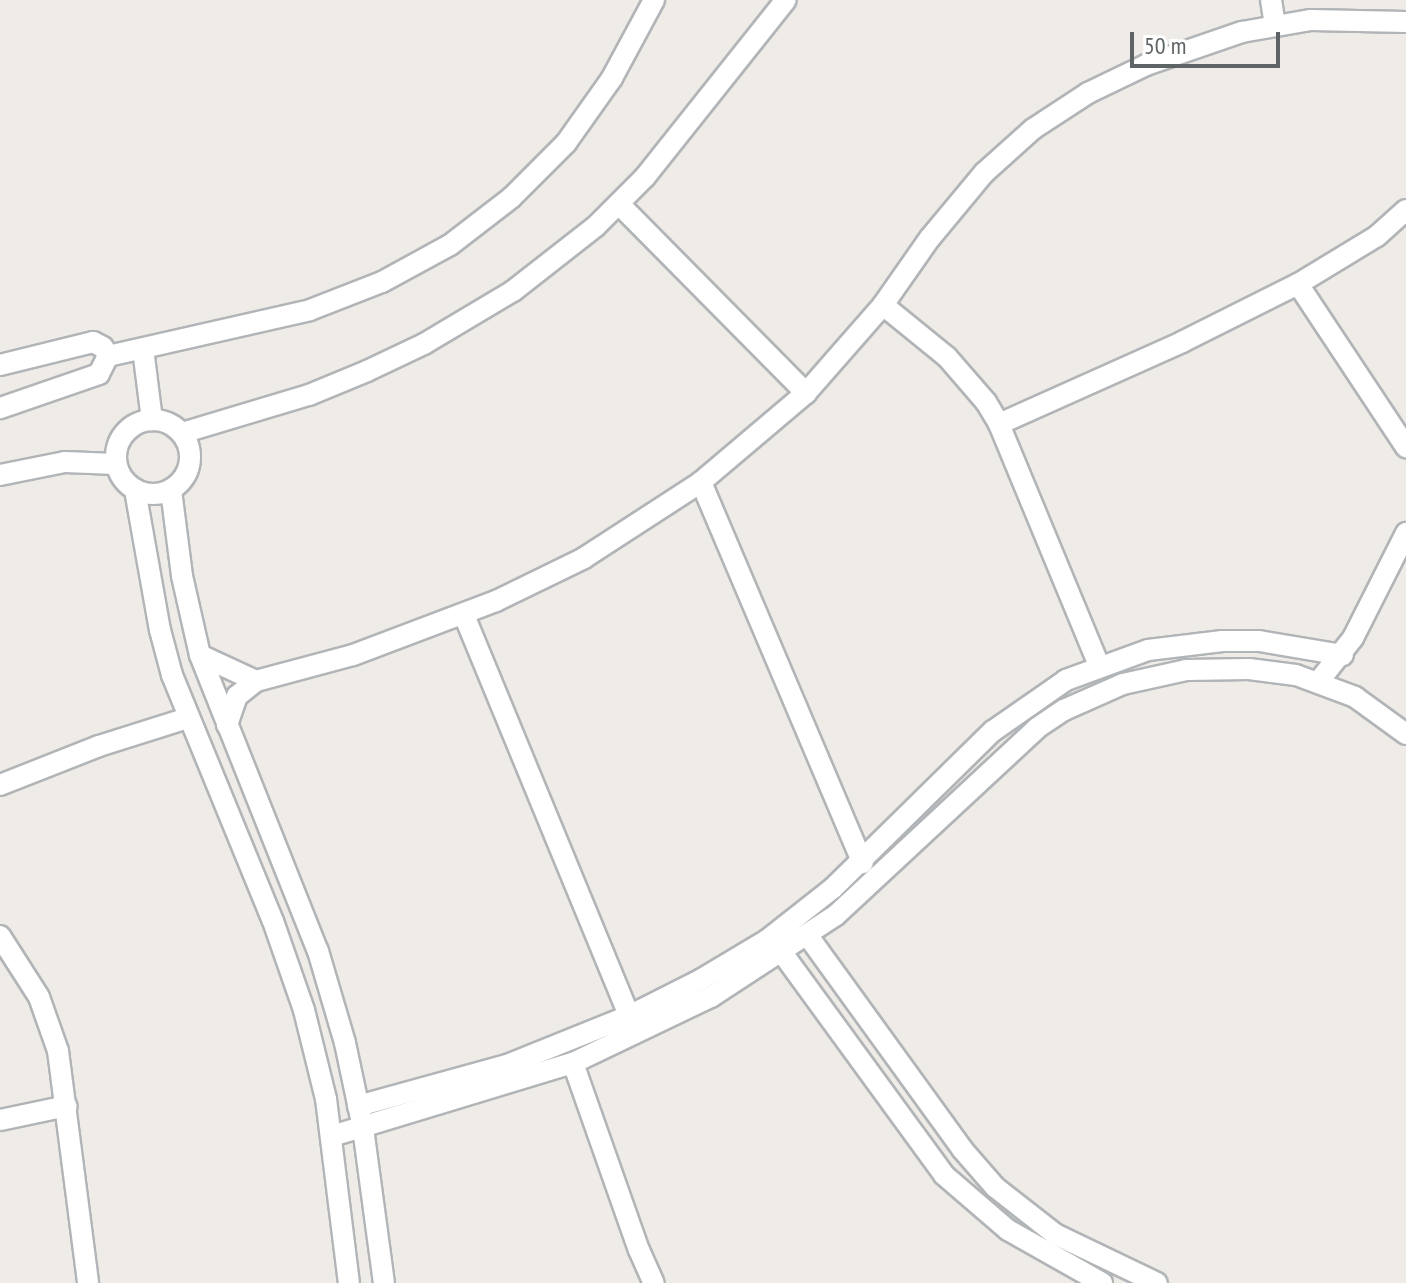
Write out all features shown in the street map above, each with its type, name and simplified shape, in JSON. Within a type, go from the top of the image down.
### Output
[{"type":"street","points":[[108,356],[310,310],[382,282],[450,245],[511,198],[566,143],[612,78],[654,0]]},
{"type":"street","points":[[182,433],[309,395],[424,344],[545,268],[619,204],[674,144],[753,38],[786,0]]},
{"type":"street","points":[[1271,0],[1275,25]]},
{"type":"street","points":[[227,725],[237,696],[256,681],[353,655],[464,615],[584,558],[701,482],[806,393],[883,305],[930,238],[984,173],[1060,110],[1146,65],[1209,42],[1275,25],[1346,18],[1406,22]]},
{"type":"street","points":[[619,204],[806,393]]},
{"type":"street","points":[[999,424],[1182,342],[1298,284],[1377,236],[1406,210]]},
{"type":"street","points":[[1298,284],[1406,447]]},
{"type":"street","points":[[883,305],[961,370],[999,424],[1099,666]]},
{"type":"street","points":[[0,365],[93,342],[103,347],[108,356],[105,370],[99,374],[0,408]]},
{"type":"street","points":[[143,349],[152,420]]},
{"type":"street","points":[[152,420],[163,421],[182,433],[190,453],[190,464],[186,474],[171,490],[153,495],[126,484],[116,464],[115,454],[123,434],[141,421],[152,420]]},
{"type":"street","points":[[0,475],[65,462],[116,464]]},
{"type":"street","points":[[701,482],[863,863]]},
{"type":"street","points":[[135,490],[160,630],[188,718],[290,965],[316,1055],[332,1136],[349,1283]]},
{"type":"street","points":[[171,490],[182,576],[200,655],[318,951],[345,1043],[363,1128],[384,1283]]},
{"type":"street","points":[[1319,681],[1343,655],[1406,533]]},
{"type":"street","points":[[464,615],[629,1016]]},
{"type":"street","points":[[358,1106],[507,1065],[629,1016],[700,980],[767,940],[863,863],[993,731],[1066,680],[1148,650],[1222,641],[1259,641],[1343,655]]},
{"type":"street","points":[[200,655],[256,681]]},
{"type":"street","points":[[332,1136],[573,1063],[667,1021],[783,954],[808,936],[872,884],[1012,748],[1073,705],[1123,684],[1186,670],[1249,669],[1319,681],[1372,707],[1406,734]]},
{"type":"street","points":[[0,785],[99,746],[188,718]]},
{"type":"street","points":[[0,936],[25,971],[50,1023],[67,1106],[88,1283]]},
{"type":"street","points":[[808,936],[962,1149],[995,1187],[1055,1234],[1157,1283]]},
{"type":"street","points":[[783,954],[944,1175],[1008,1230],[1102,1283]]},
{"type":"street","points":[[573,1063],[639,1250],[654,1283]]},
{"type":"street","points":[[0,1120],[67,1106]]}]
